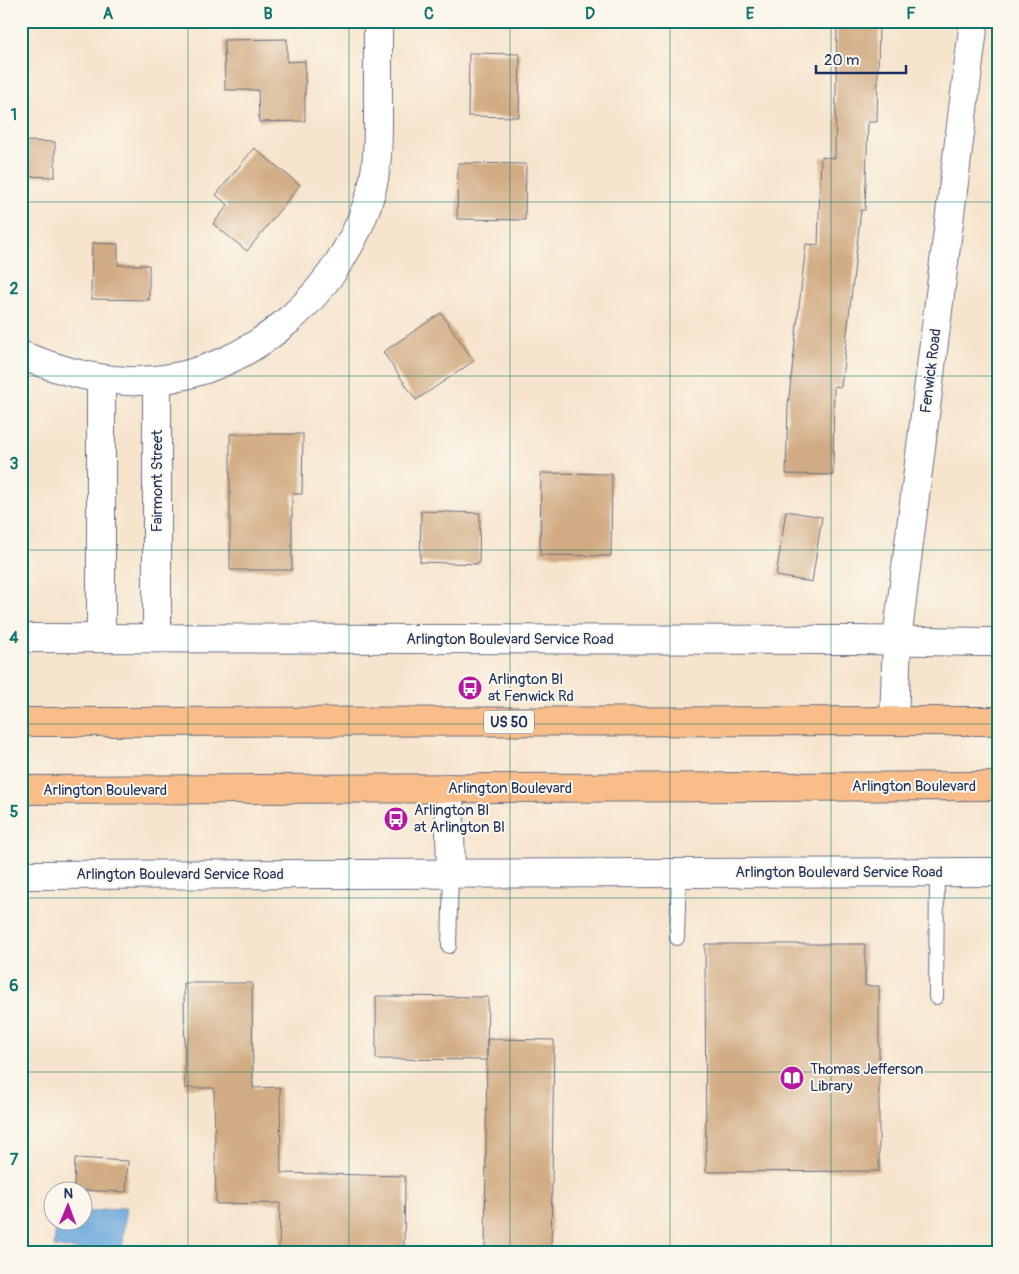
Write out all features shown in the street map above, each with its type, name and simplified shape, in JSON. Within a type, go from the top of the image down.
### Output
[{"type":"highway","name":"US 50","points":[[21,722],[998,721]]},
{"type":"highway","name":"Arlington Boulevard","points":[[21,790],[998,786]]},
{"type":"street","points":[[21,355],[56,369],[101,379],[157,380],[184,375],[220,363],[261,342],[297,314],[329,278],[349,248],[369,200],[378,156],[378,21]]},
{"type":"street","name":"Fenwick Road","points":[[894,721],[897,640],[974,21]]},
{"type":"street","points":[[100,638],[101,379]]},
{"type":"street","name":"Fairmont Street","points":[[157,380],[157,638]]},
{"type":"street","name":"Arlington Boulevard Service Road","points":[[21,638],[897,640],[998,642]]},
{"type":"street","points":[[449,788],[451,873]]},
{"type":"street","name":"Arlington Boulevard Service Road","points":[[21,875],[998,872]]},
{"type":"lane","points":[[677,938],[679,872]]},
{"type":"lane","points":[[936,997],[937,872]]},
{"type":"lane","points":[[449,946],[451,873]]},
{"type":"water","points":[[126,1207],[122,1253],[54,1247],[55,1232],[92,1232],[92,1212]]},
{"type":"building","points":[[837,21],[879,21],[877,122],[868,122],[865,210],[861,210],[841,387],[834,386],[833,475],[786,474],[788,406],[806,244],[818,245],[821,157],[835,158]]},
{"type":"building","points":[[287,39],[287,62],[305,61],[305,121],[259,122],[258,90],[225,90],[224,40]]},
{"type":"building","points":[[469,53],[520,54],[519,117],[468,116]]},
{"type":"building","points":[[25,141],[55,142],[55,177],[24,176]]},
{"type":"building","points":[[254,148],[300,185],[247,251],[213,224],[228,205],[216,195]]},
{"type":"building","points":[[458,163],[526,164],[525,220],[457,219]]},
{"type":"building","points":[[92,243],[118,244],[118,265],[149,265],[149,300],[91,299]]},
{"type":"building","points":[[441,313],[474,361],[416,400],[383,352]]},
{"type":"building","points":[[230,434],[303,434],[302,494],[292,494],[292,570],[230,570]]},
{"type":"building","points":[[541,473],[612,474],[611,556],[540,555]]},
{"type":"building","points":[[421,511],[480,513],[479,564],[420,562]]},
{"type":"building","points":[[786,511],[822,517],[812,582],[776,576]]},
{"type":"building","name":"Thomas Jefferson Library","points":[[705,944],[865,944],[865,986],[879,986],[879,1171],[706,1172]]},
{"type":"building","points":[[184,983],[252,983],[253,1088],[280,1087],[281,1173],[405,1176],[404,1251],[279,1249],[280,1203],[216,1204],[214,1088],[185,1088]]},
{"type":"building","points":[[376,996],[488,997],[487,1060],[376,1059]]},
{"type":"building","points":[[487,1039],[554,1040],[551,1253],[485,1253]]},
{"type":"building","points":[[75,1158],[128,1161],[126,1192],[92,1191],[92,1182],[74,1182]]},
{"type":"place","name":"Arlington Bl at Fenwick Rd","points":[[470,688]]},
{"type":"place","name":"Arlington Bl at Arlington Bl","points":[[396,819]]},
{"type":"place","name":"Thomas Jefferson Library","points":[[792,1078]]}]
